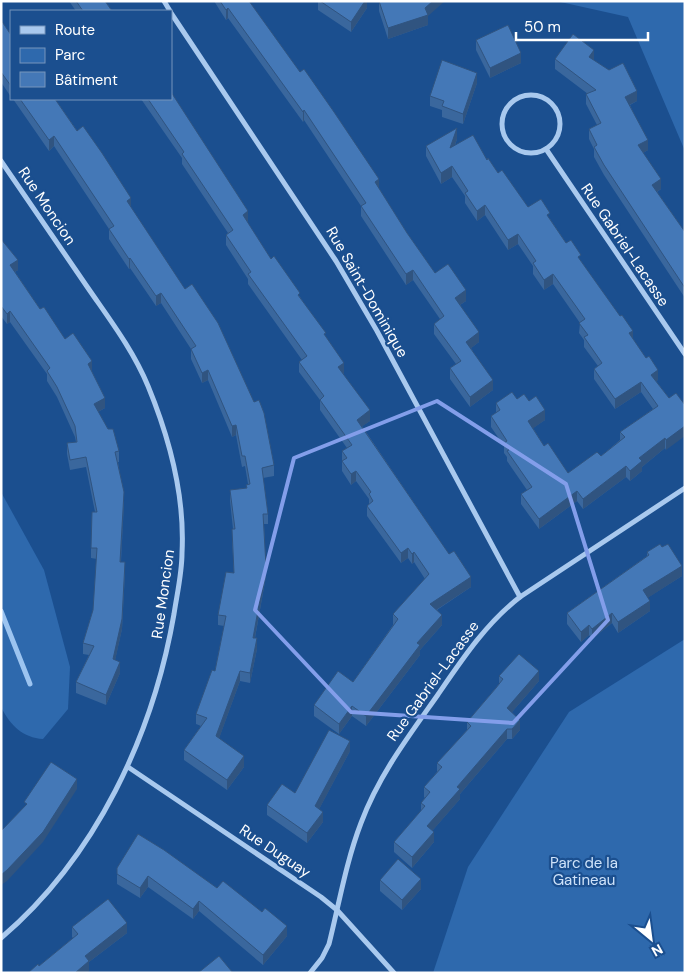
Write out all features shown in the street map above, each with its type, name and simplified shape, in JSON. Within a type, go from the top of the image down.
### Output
[{"type":"street","name":"Rue Saint-Dominique","points":[[172,14],[336,261],[377,331],[520,597]]},
{"type":"street","points":[[528,95],[538,96],[547,99],[554,106],[560,125],[554,142],[546,149],[538,152],[519,150],[506,138],[503,129],[505,111],[519,98],[528,95]]},
{"type":"street","name":"Rue Gabriel-Lacasse","points":[[546,149],[685,354]]},
{"type":"street","name":"Rue Moncion","points":[[1,161],[138,363],[160,419],[171,457],[182,528],[182,554],[178,584],[160,678],[128,767],[82,847],[42,898],[1,938]]},
{"type":"street","name":"Rue Gabriel-Lacasse","points":[[310,973],[322,958],[329,944],[360,825],[384,771],[500,612],[685,488]]},
{"type":"street","name":"Rue Duguay","points":[[128,767],[321,897],[337,910],[394,973]]},
{"type":"highlighted area","points":[[437,401],[566,484],[608,620],[513,723],[351,712],[255,610],[294,458]]},
{"type":"green space","points":[[556,1],[685,1],[685,151],[628,17]]},
{"type":"green space","points":[[1,492],[44,570],[70,667],[68,709],[43,739],[23,733],[13,725],[1,707]]},
{"type":"green space","name":"Parc de la Gatineau","points":[[685,639],[685,973],[433,973],[468,867],[569,712]]},
{"type":"building","points":[[76,1],[105,1],[111,10],[82,10]]},
{"type":"building","points":[[220,1],[249,1],[300,72],[304,69],[334,112],[379,179],[375,182],[435,273],[448,264],[466,290],[455,298],[479,332],[466,342],[493,380],[470,397],[450,368],[461,361],[434,324],[444,316],[413,270],[406,274],[361,206],[366,203],[304,110],[303,112],[228,8],[226,10]]},
{"type":"building","points":[[320,1],[365,1],[351,22]]},
{"type":"building","points":[[379,1],[433,1],[425,8],[428,15],[388,28]]},
{"type":"building","points":[[1,20],[10,34],[10,85],[1,72]]},
{"type":"building","points":[[508,25],[521,53],[490,68],[476,40]]},
{"type":"building","points":[[573,34],[594,50],[589,57],[609,70],[623,63],[637,91],[625,97],[648,140],[638,145],[661,179],[652,185],[685,232],[685,288],[594,147],[597,145],[589,129],[601,123],[586,94],[596,90],[555,59]]},
{"type":"building","points":[[442,60],[477,73],[463,114],[442,106],[444,101],[430,96]]},
{"type":"building","points":[[172,94],[248,211],[243,215],[271,259],[274,256],[300,293],[298,295],[326,333],[324,334],[344,363],[338,367],[370,410],[357,420],[449,554],[454,551],[471,577],[430,604],[442,615],[417,643],[420,645],[366,716],[352,706],[339,724],[314,705],[338,671],[353,682],[398,619],[393,614],[429,574],[414,552],[412,554],[408,548],[401,553],[367,506],[373,501],[369,494],[371,492],[356,471],[351,474],[342,461],[347,458],[342,451],[352,445],[320,400],[324,396],[299,362],[307,356],[248,274],[251,272],[226,235],[233,230],[182,154],[184,152],[149,100],[172,100]]},
{"type":"building","points":[[21,100],[56,100],[77,131],[83,126],[131,198],[127,201],[185,289],[192,284],[218,323],[254,402],[259,400],[264,413],[274,465],[262,468],[268,514],[263,514],[266,566],[253,638],[257,638],[250,673],[240,671],[216,736],[244,756],[227,780],[184,750],[207,718],[196,714],[212,670],[215,671],[226,616],[218,615],[226,572],[234,573],[232,529],[235,529],[230,490],[247,488],[246,485],[250,484],[245,456],[242,456],[236,425],[232,426],[208,370],[202,373],[191,349],[196,346],[161,293],[156,296],[129,259],[109,229],[114,226],[54,136],[49,140]]},
{"type":"building","points":[[457,128],[450,148],[473,135],[487,160],[488,158],[498,173],[502,170],[528,207],[541,199],[550,213],[547,215],[566,243],[571,240],[581,255],[578,257],[633,331],[629,333],[646,358],[649,356],[658,370],[651,375],[669,398],[676,393],[685,405],[685,426],[666,440],[665,438],[639,458],[642,461],[630,471],[626,466],[583,499],[577,491],[539,519],[521,494],[532,487],[507,451],[509,450],[504,443],[507,441],[491,416],[500,410],[496,403],[512,392],[517,399],[524,394],[529,401],[536,396],[545,410],[528,421],[544,446],[548,443],[568,473],[597,452],[601,456],[625,437],[620,432],[658,406],[641,382],[615,399],[594,369],[602,363],[584,337],[588,335],[579,323],[585,319],[553,274],[544,280],[533,263],[536,261],[518,234],[508,240],[485,205],[477,211],[465,193],[468,191],[452,166],[441,173],[426,146]]},
{"type":"building","points":[[1,239],[18,260],[10,265],[40,309],[44,307],[65,339],[73,333],[92,361],[88,364],[105,398],[94,404],[108,429],[113,429],[119,451],[115,452],[124,492],[120,562],[125,562],[122,619],[113,659],[120,662],[106,695],[76,682],[94,646],[83,643],[93,610],[97,548],[91,548],[92,512],[97,512],[86,457],[70,460],[67,443],[77,442],[75,426],[57,387],[47,371],[50,368],[10,311],[7,314],[1,306]]},
{"type":"building","points":[[660,544],[662,547],[668,544],[682,566],[643,590],[650,601],[618,622],[612,613],[592,629],[589,625],[581,632],[567,613],[649,555],[647,552]]},
{"type":"building","points":[[519,654],[539,671],[507,708],[520,720],[512,729],[507,729],[457,787],[460,789],[427,826],[434,832],[412,857],[394,842],[425,806],[421,803],[430,792],[424,787],[442,767],[437,763],[471,726],[467,722],[503,679],[499,676]]},
{"type":"building","points":[[329,730],[350,741],[315,806],[323,812],[307,833],[267,805],[282,784],[295,793]]},
{"type":"building","points":[[51,762],[77,779],[43,832],[1,875],[1,831],[27,804],[24,802]]},
{"type":"building","points":[[138,834],[217,888],[223,881],[262,912],[265,908],[287,926],[263,955],[199,901],[193,909],[148,876],[140,888],[117,874],[117,868]]},
{"type":"building","points":[[398,859],[421,879],[402,900],[380,880]]},
{"type":"building","points":[[108,899],[127,923],[85,956],[89,961],[75,973],[28,973],[78,934],[72,927]]},
{"type":"building","points":[[219,956],[233,973],[198,973]]},
{"type":"waterway","points":[[1,611],[30,684]]}]
